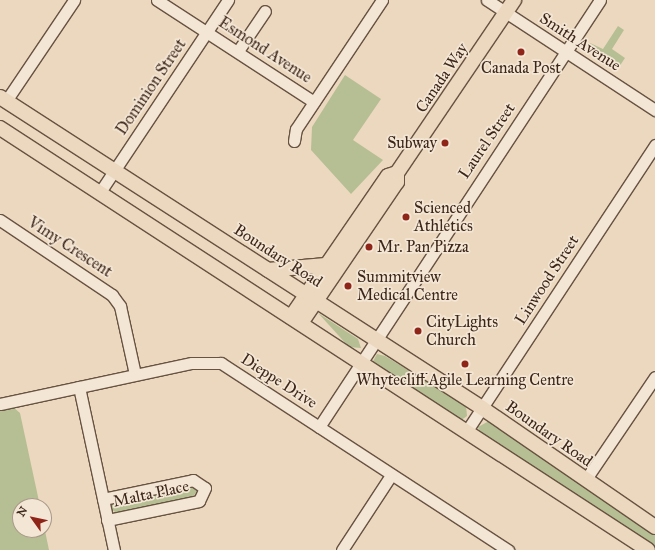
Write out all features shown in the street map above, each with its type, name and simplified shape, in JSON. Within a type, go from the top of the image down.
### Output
[{"type":"main road","name":"Canada Way","points":[[296,320],[397,182],[397,173],[514,0]]},
{"type":"main road","name":"Boundary Road","points":[[3,99],[482,408],[655,527]]},
{"type":"main road","points":[[0,128],[648,550]]},
{"type":"main road","name":"Canada Way","points":[[311,298],[326,265],[388,176],[397,173]]},
{"type":"main road","points":[[268,270],[326,265]]},
{"type":"street","points":[[3,99],[74,0]]},
{"type":"street","name":"Esmond Avenue","points":[[158,0],[314,102]]},
{"type":"street","name":"Dominion Street","points":[[100,192],[228,0]]},
{"type":"street","points":[[294,141],[296,129],[382,0]]},
{"type":"street","name":"Smith Avenue","points":[[487,0],[655,110]]},
{"type":"street","name":"Laurel Street","points":[[319,427],[375,339],[600,0]]},
{"type":"street","points":[[238,51],[265,11]]},
{"type":"street","name":"Linwood Street","points":[[466,432],[655,145]]},
{"type":"street","name":"Vimy Crescent","points":[[0,220],[112,295],[120,306],[135,374]]},
{"type":"street","name":"Dieppe Drive","points":[[0,404],[135,374],[206,361],[221,364],[508,550]]},
{"type":"street","points":[[586,480],[655,377]]},
{"type":"street","points":[[79,387],[114,550]]},
{"type":"street","points":[[342,550],[392,475]]},
{"type":"street","name":"Malta Place","points":[[103,499],[193,480],[205,488],[199,501],[107,520]]},
{"type":"green space","points":[[618,26],[624,30],[612,49],[625,58],[619,67],[587,47],[590,43],[603,49]]},
{"type":"green space","points":[[345,75],[381,99],[353,140],[383,160],[351,194],[311,150],[312,127]]},
{"type":"green space","points":[[318,313],[358,339],[361,348],[349,347]]},
{"type":"green space","points":[[377,354],[385,356],[466,405],[467,416],[460,421],[372,363]]},
{"type":"green space","points":[[13,407],[20,413],[38,498],[12,498],[12,538],[46,538],[49,550],[0,550],[0,409]]},
{"type":"green space","points":[[489,421],[655,534],[655,549],[480,435],[478,427]]},
{"type":"green space","points":[[192,485],[198,490],[192,498],[118,514],[111,509],[112,502]]},
{"type":"place","name":"Canada Post","points":[[521,52]]},
{"type":"place","name":"Subway","points":[[445,143]]},
{"type":"place","name":"Scienced Athletics","points":[[406,217]]},
{"type":"place","name":"Mr. Pan Pizza","points":[[369,247]]},
{"type":"place","name":"Summitview Medical Centre","points":[[348,286]]},
{"type":"place","name":"CityLights Church","points":[[418,331]]},
{"type":"place","name":"Whytecliff Agile Learning Centre","points":[[465,364]]}]
